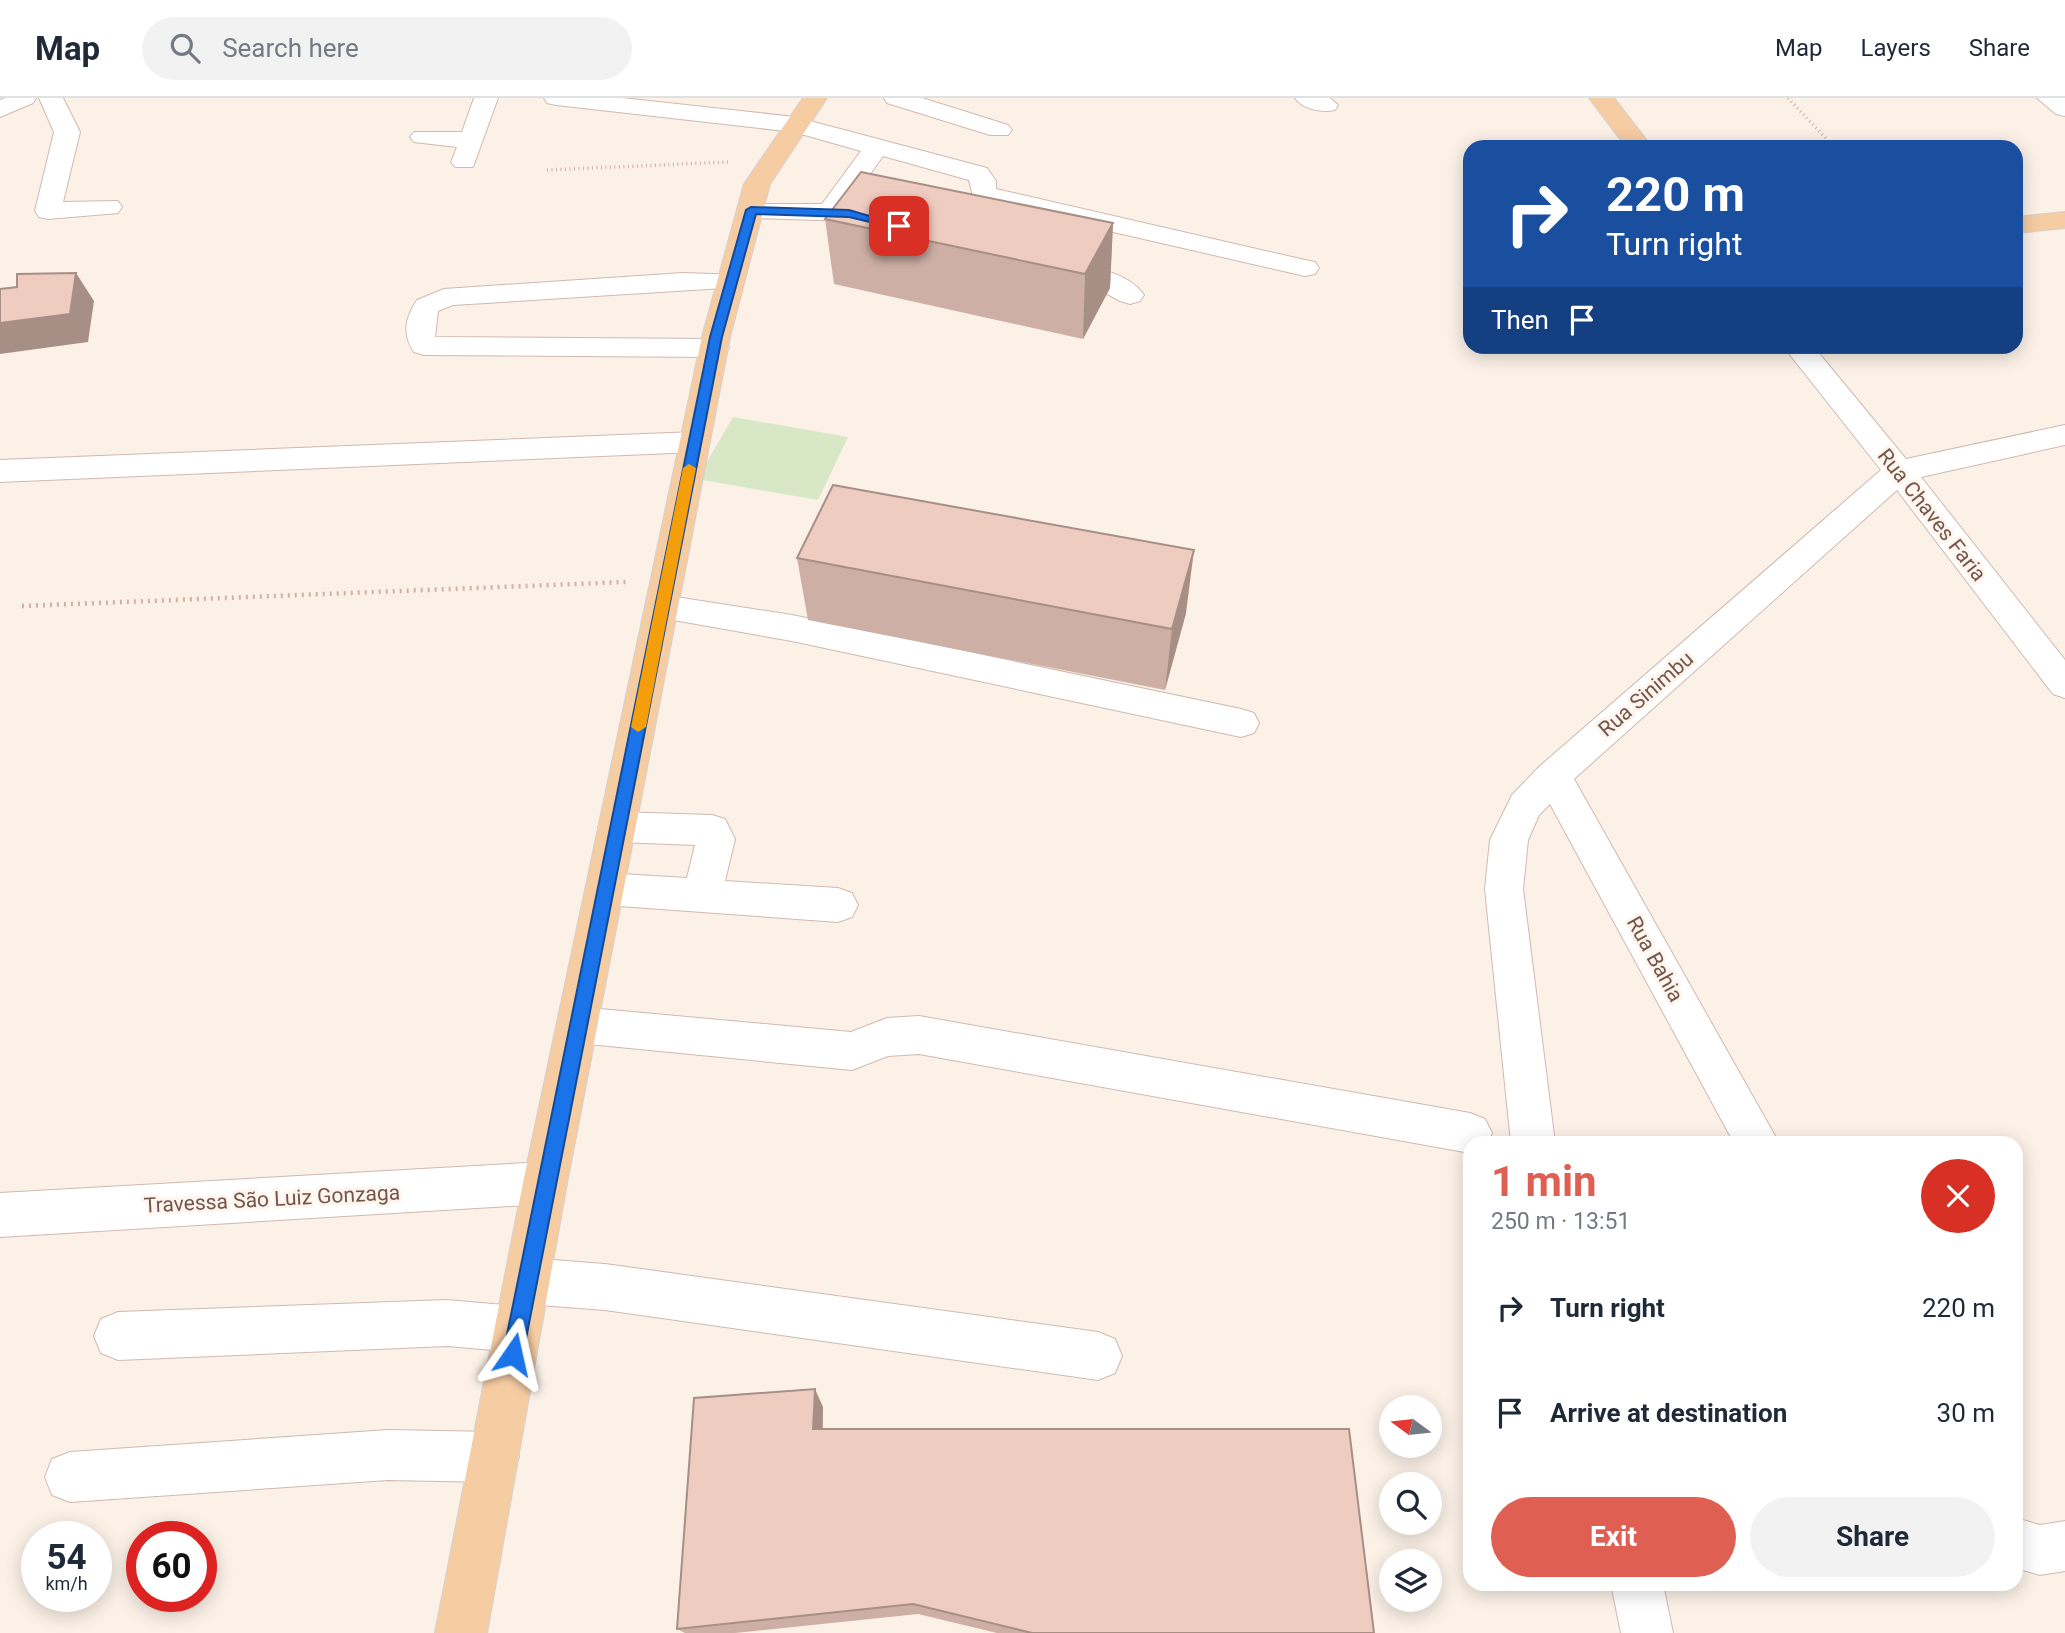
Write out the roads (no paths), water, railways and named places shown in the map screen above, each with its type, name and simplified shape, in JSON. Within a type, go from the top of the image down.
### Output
[{"type":"main road","points":[[461,1633],[545,1183],[714,348],[757,184],[770,161],[816,98]]},
{"type":"main road","points":[[1601,98],[1634,140]]},
{"type":"main road","points":[[2023,224],[2065,220]]},
{"type":"street","points":[[0,110],[24,98]]},
{"type":"street","points":[[51,98],[67,132],[48,211],[109,207]]},
{"type":"street","points":[[423,137],[468,151],[486,98]]},
{"type":"street","points":[[556,98],[795,125],[978,174],[983,181],[983,194],[1305,268]]},
{"type":"street","points":[[895,98],[999,130]]},
{"type":"street","points":[[2049,98],[2065,109]]},
{"type":"street","points":[[828,214],[877,147]]},
{"type":"street","points":[[751,210],[849,213],[901,227]]},
{"type":"street","points":[[1032,261],[1097,277],[1130,295]]},
{"type":"street","points":[[714,348],[424,346],[419,336],[425,309],[429,304],[453,296],[683,281],[730,281]]},
{"type":"street","name":"Rua Chaves Faria","points":[[1804,354],[1899,471],[2065,685]]},
{"type":"street","name":"Rua Sinimbu","points":[[1532,1136],[1504,889],[1509,840],[1525,806],[1553,776],[1899,471],[2065,435]]},
{"type":"street","points":[[0,471],[695,442]]},
{"type":"street","points":[[665,594],[792,628],[1241,723]]},
{"type":"street","name":"Rua Bahia","points":[[1553,776],[1752,1136]]},
{"type":"street","points":[[617,827],[712,830],[716,839],[702,894]]},
{"type":"street","points":[[605,889],[838,905]]},
{"type":"street","points":[[578,1025],[852,1051],[887,1037],[919,1035],[1470,1133]]},
{"type":"street","name":"Travessa São Luiz Gonzaga","points":[[0,1215],[545,1183]]},
{"type":"street","points":[[527,1281],[605,1287],[1098,1356]]},
{"type":"street","points":[[118,1336],[447,1322],[517,1329]]},
{"type":"street","points":[[70,1477],[388,1455],[494,1457]]},
{"type":"street","points":[[2023,1545],[2040,1550],[2065,1546]]},
{"type":"street","points":[[1638,1591],[1647,1633]]}]
